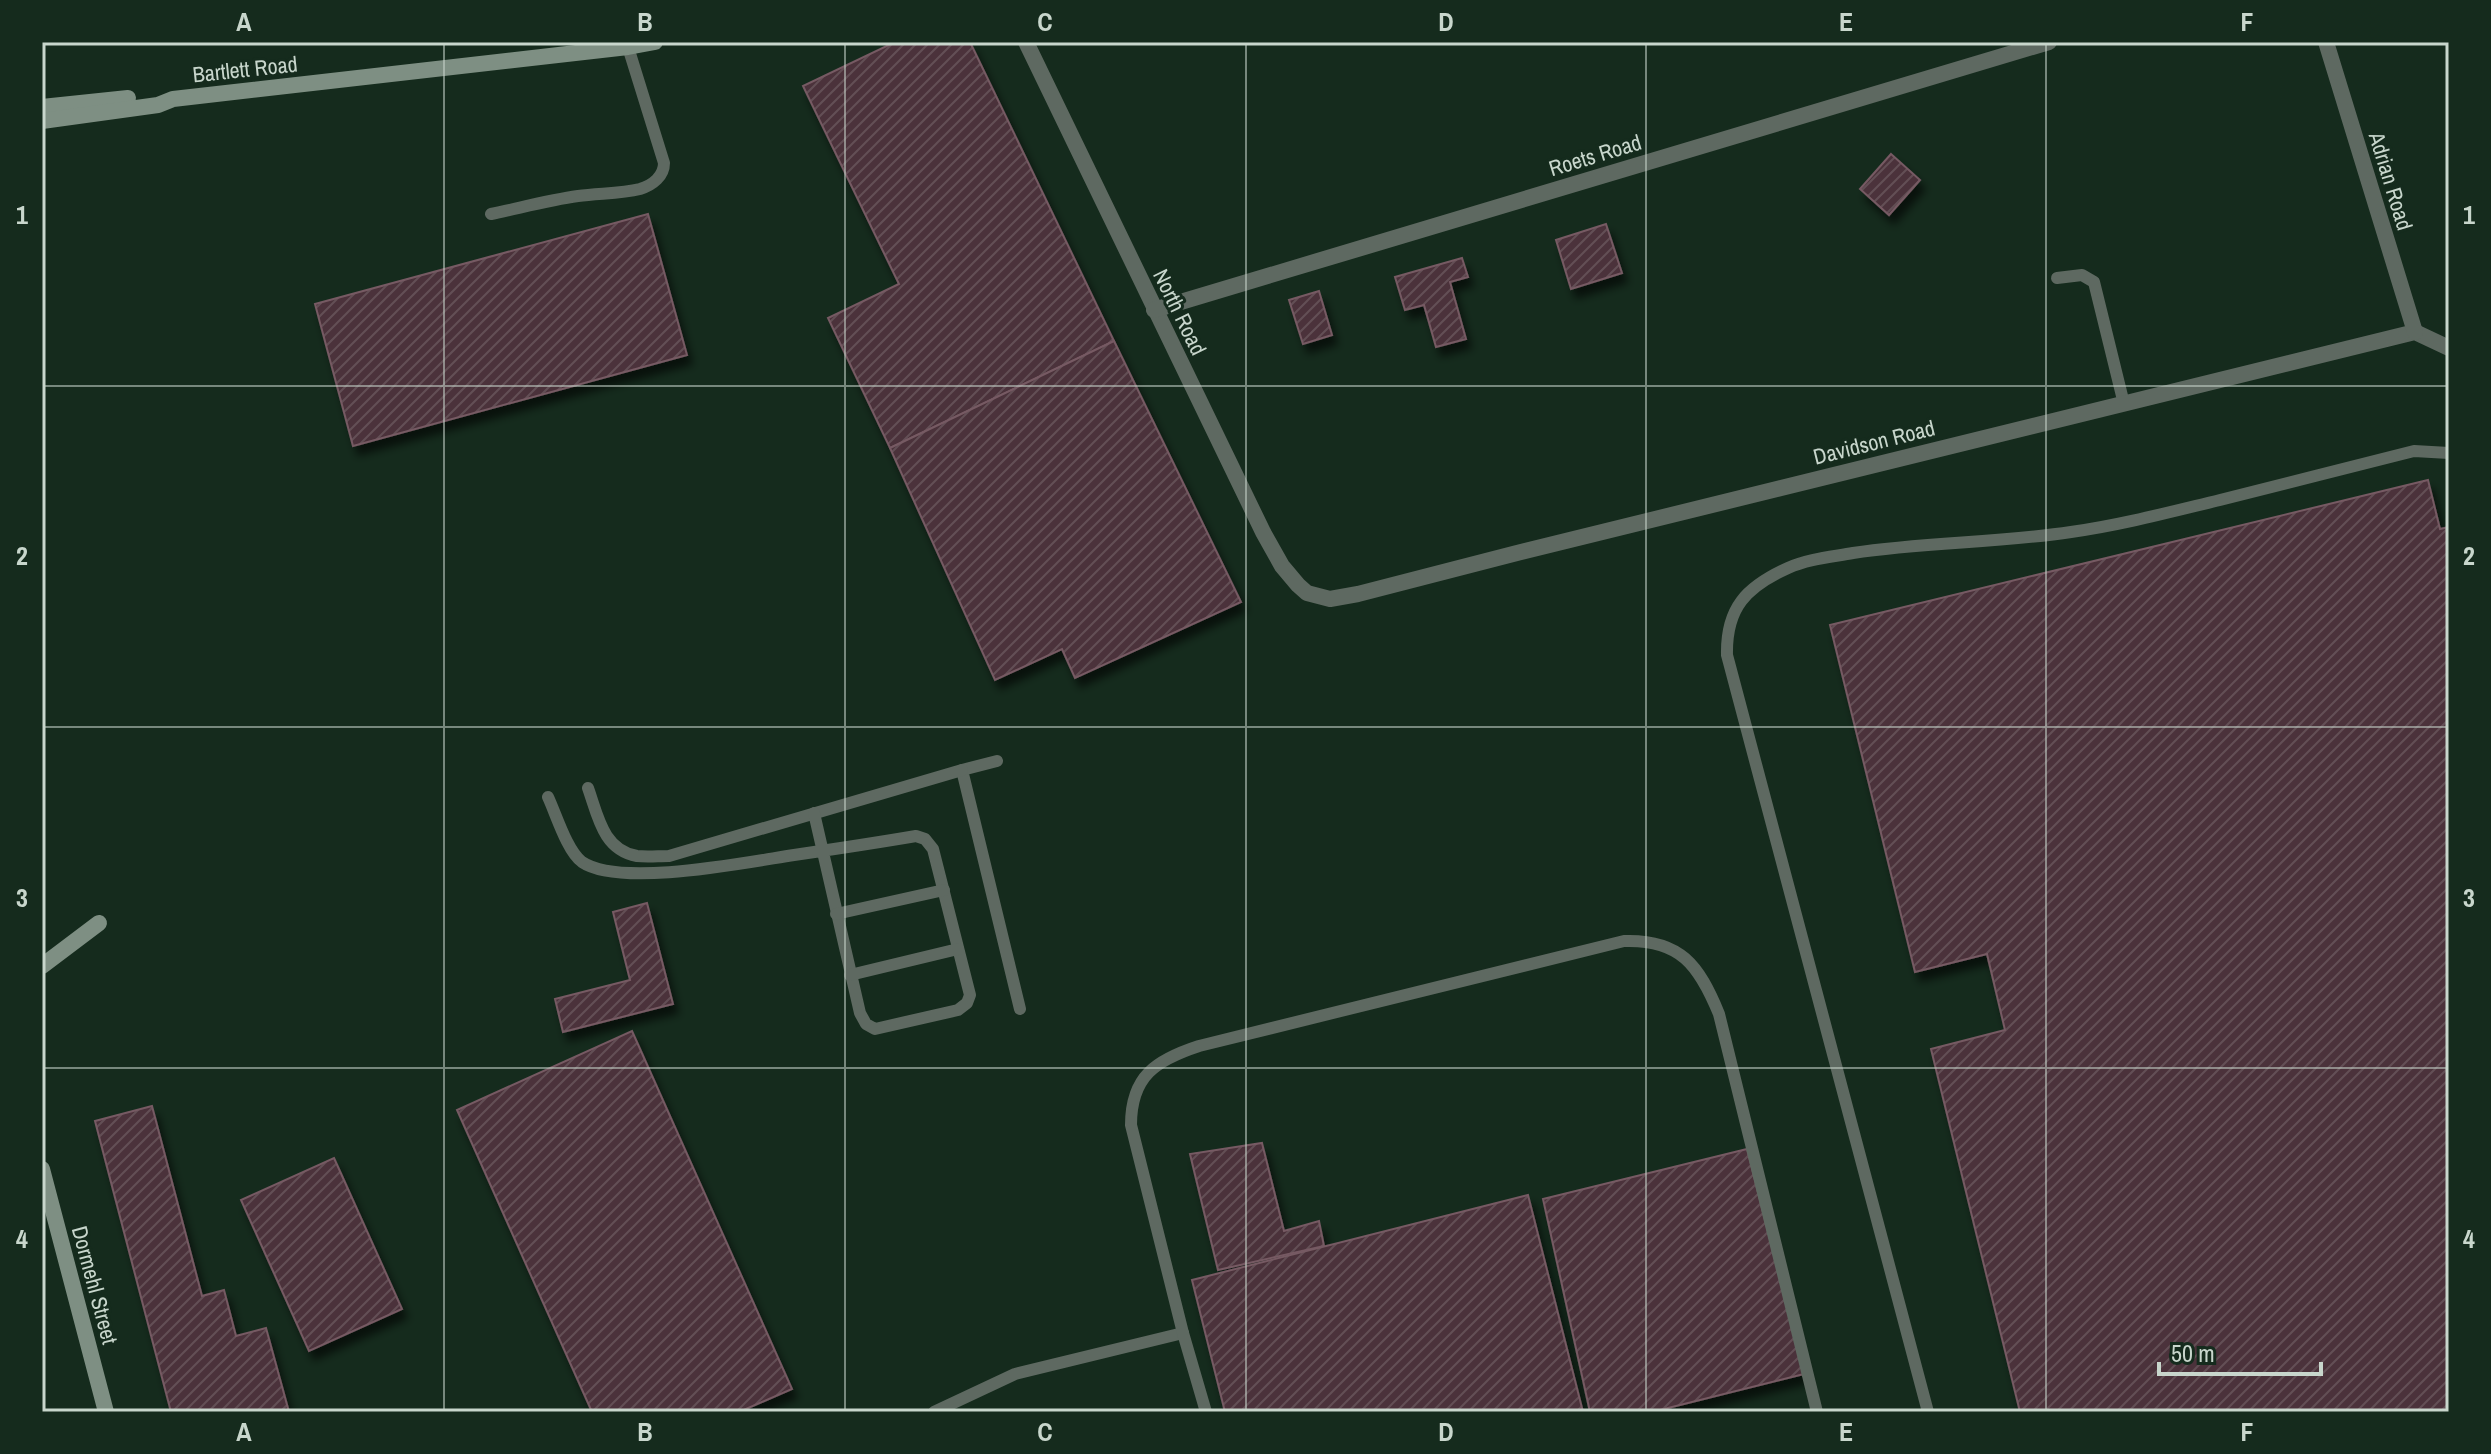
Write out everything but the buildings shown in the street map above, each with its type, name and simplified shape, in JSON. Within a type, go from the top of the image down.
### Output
[{"type":"street","name":"Bartlett Road","points":[[42,121],[158,105],[173,99],[655,42]]},
{"type":"street","name":"North Road","points":[[1026,42],[1263,532],[1282,566],[1307,593]]},
{"type":"street","name":"Roets Road","points":[[1154,310],[2049,42]]},
{"type":"street","name":"Adrian Road","points":[[2326,42],[2415,332]]},
{"type":"street","name":"Bartlett Road","points":[[42,107],[157,95],[173,99]]},
{"type":"street","points":[[2415,332],[2449,348]]},
{"type":"street","name":"Davidson Road","points":[[1307,593],[1330,599],[1358,594],[2415,332]]},
{"type":"street","points":[[42,966],[99,923]]},
{"type":"street","name":"Dormehl Street","points":[[42,1169],[106,1412]]},
{"type":"lane","points":[[491,214],[578,196],[642,188],[661,175],[664,163],[628,47]]},
{"type":"lane","points":[[2057,278],[2082,275],[2094,282],[2124,404]]},
{"type":"lane","points":[[1928,1412],[1727,655],[1727,633],[1734,610],[1766,579],[1816,560],[1873,550],[2067,533],[2109,526],[2414,451],[2449,453]]},
{"type":"lane","points":[[588,788],[602,830],[614,846],[636,856],[669,856],[997,761]]},
{"type":"lane","points":[[962,770],[1020,1009]]},
{"type":"lane","points":[[548,797],[572,851],[582,862],[610,872],[670,873],[823,851],[916,836],[925,839],[933,849],[970,995],[967,1003],[958,1010],[875,1029],[866,1024],[850,975],[823,851],[814,813]]},
{"type":"lane","points":[[836,914],[944,890]]},
{"type":"lane","points":[[1206,1412],[1131,1125],[1131,1105],[1145,1075],[1175,1054],[1199,1046],[1624,941],[1646,940],[1680,952],[1697,971],[1719,1014],[1817,1412]]},
{"type":"lane","points":[[850,975],[958,949]]},
{"type":"lane","points":[[934,1412],[1015,1374],[1183,1333]]}]
